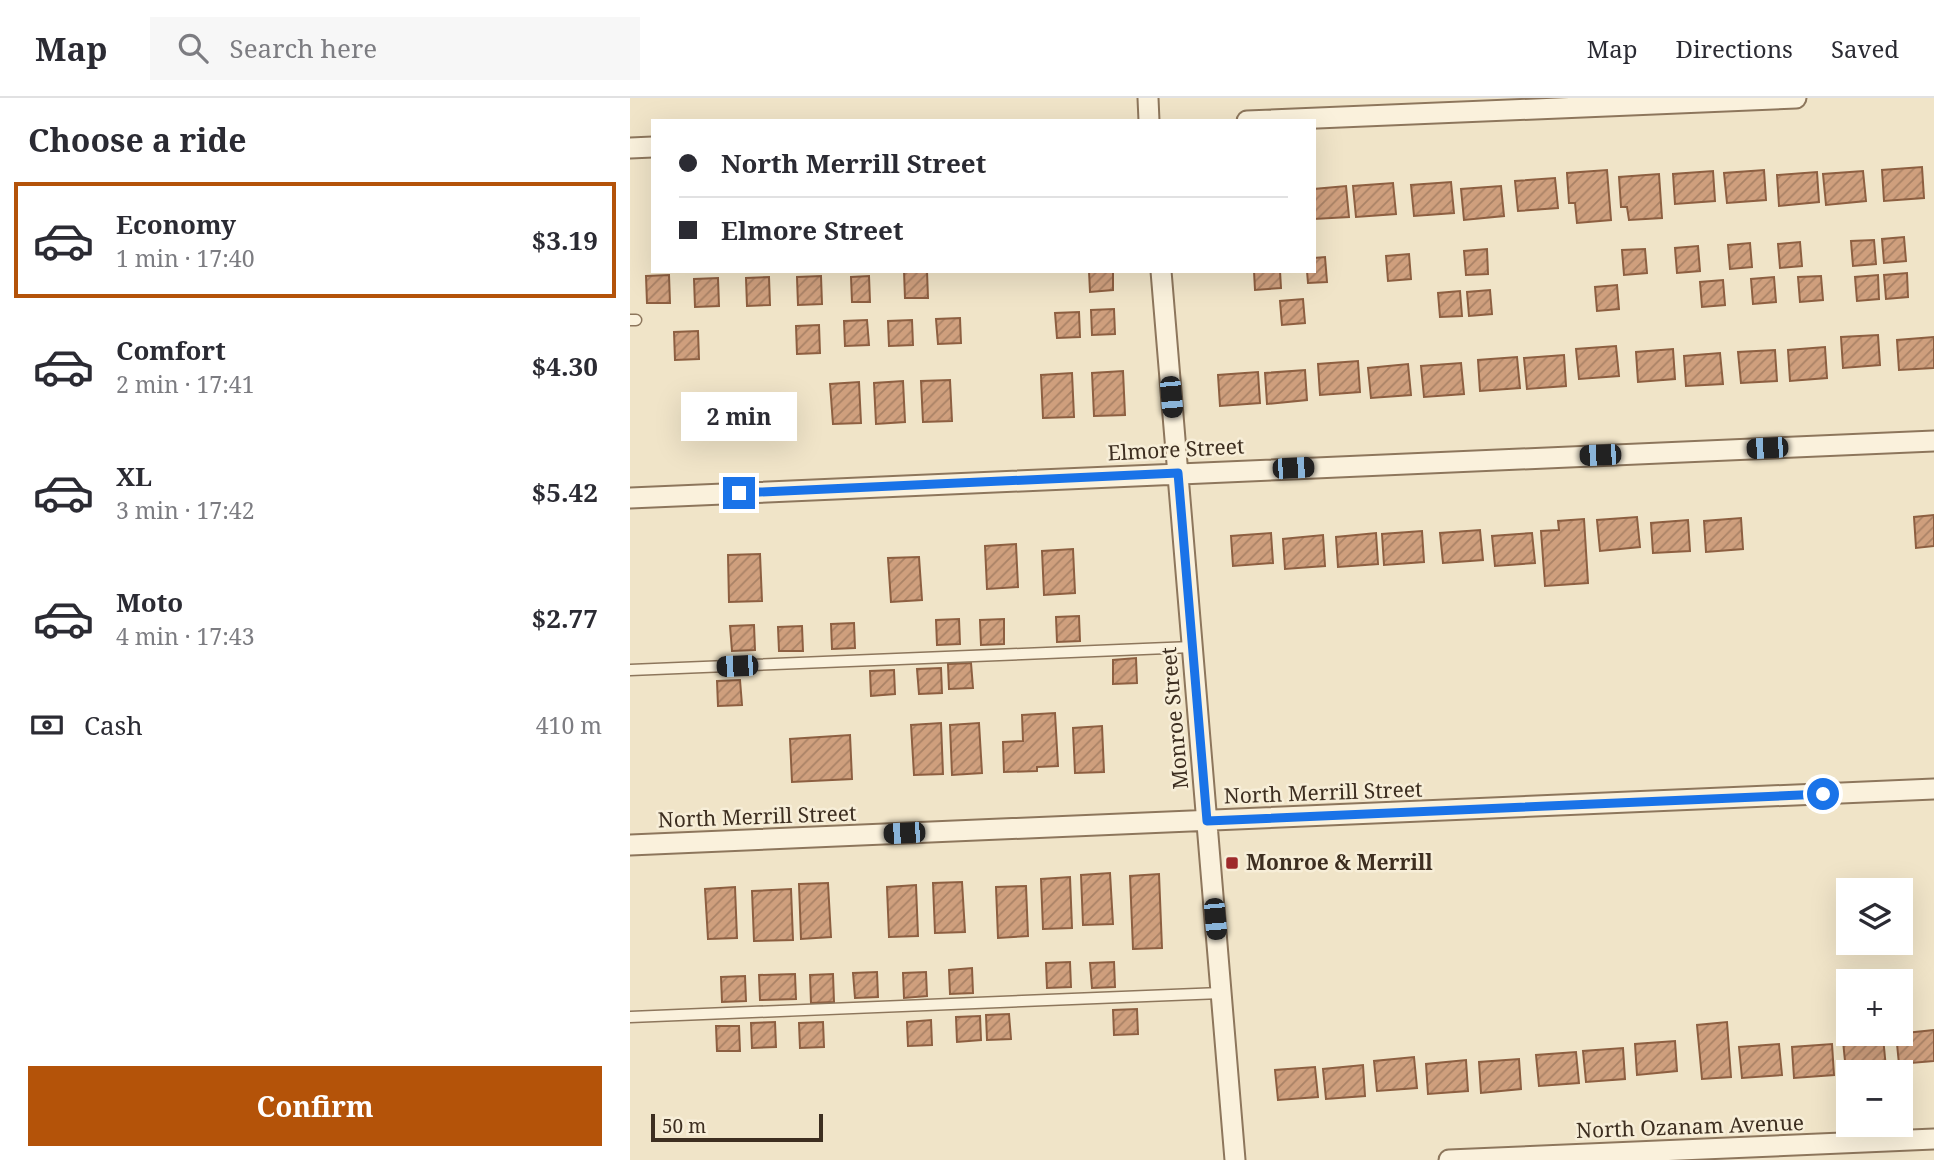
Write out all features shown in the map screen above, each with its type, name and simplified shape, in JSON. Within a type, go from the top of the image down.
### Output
[{"type":"street","points":[[1148,98],[1149,119]]},
{"type":"street","points":[[1295,119],[1796,98]]},
{"type":"street","points":[[630,148],[651,147]]},
{"type":"street","name":"Monroe Street","points":[[1161,273],[1235,1160]]},
{"type":"street","name":"Elmore Street","points":[[630,498],[1934,441]]},
{"type":"street","name":"North Merrill Street","points":[[630,845],[1934,789]]},
{"type":"street","name":"North Ozanam Avenue","points":[[1449,1160],[1934,1139]]},
{"type":"lane","points":[[630,670],[1192,648]]},
{"type":"lane","points":[[630,1017],[1221,993]]},
{"type":"building","points":[[1922,167],[1924,198],[1884,201],[1882,170]]},
{"type":"building","points":[[1607,170],[1611,220],[1577,223],[1575,203],[1569,203],[1567,173]]},
{"type":"building","points":[[1764,170],[1766,200],[1727,203],[1724,173]]},
{"type":"building","points":[[1713,171],[1715,201],[1675,204],[1673,174]]},
{"type":"building","points":[[1863,171],[1866,201],[1826,205],[1823,174]]},
{"type":"building","points":[[1817,172],[1819,202],[1779,206],[1777,175]]},
{"type":"building","points":[[1659,174],[1662,218],[1629,220],[1627,207],[1621,207],[1619,177]]},
{"type":"building","points":[[1555,178],[1558,208],[1518,211],[1515,181]]},
{"type":"building","points":[[1451,182],[1454,213],[1414,216],[1411,185]]},
{"type":"building","points":[[1393,183],[1396,214],[1356,217],[1353,186]]},
{"type":"building","points":[[1346,186],[1349,217],[1316,219],[1316,189]]},
{"type":"building","points":[[1501,186],[1504,216],[1464,220],[1461,189]]},
{"type":"building","points":[[1904,237],[1906,261],[1884,263],[1882,239]]},
{"type":"building","points":[[1874,240],[1876,264],[1853,266],[1851,241]]},
{"type":"building","points":[[1800,242],[1802,266],[1780,268],[1778,244]]},
{"type":"building","points":[[1750,243],[1752,267],[1730,269],[1728,245]]},
{"type":"building","points":[[1698,246],[1700,271],[1677,273],[1675,248]]},
{"type":"building","points":[[1487,249],[1488,274],[1466,275],[1464,251]]},
{"type":"building","points":[[1645,249],[1647,273],[1624,275],[1622,250]]},
{"type":"building","points":[[1409,254],[1411,279],[1388,281],[1386,256]]},
{"type":"building","points":[[1325,257],[1327,282],[1308,283],[1307,273],[1316,273],[1316,258]]},
{"type":"building","points":[[904,273],[927,273],[928,298],[905,298]]},
{"type":"building","points":[[1089,273],[1113,273],[1113,290],[1090,292]]},
{"type":"building","points":[[1254,273],[1280,273],[1281,288],[1255,290]]},
{"type":"building","points":[[1907,273],[1908,297],[1886,299],[1884,275]]},
{"type":"building","points":[[669,275],[670,303],[647,303],[646,276]]},
{"type":"building","points":[[1878,275],[1879,299],[1857,301],[1855,277]]},
{"type":"building","points":[[821,276],[822,304],[798,305],[797,277]]},
{"type":"building","points":[[869,276],[870,302],[852,302],[851,277]]},
{"type":"building","points":[[1821,276],[1823,300],[1800,302],[1798,277]]},
{"type":"building","points":[[769,277],[770,305],[747,306],[746,278]]},
{"type":"building","points":[[1774,277],[1776,302],[1753,304],[1751,279]]},
{"type":"building","points":[[718,278],[719,306],[695,307],[694,279]]},
{"type":"building","points":[[1723,280],[1725,305],[1702,307],[1700,282]]},
{"type":"building","points":[[1617,285],[1619,309],[1597,311],[1595,287]]},
{"type":"building","points":[[1490,290],[1492,314],[1469,316],[1467,292]]},
{"type":"building","points":[[1460,291],[1462,316],[1440,317],[1438,293]]},
{"type":"building","points":[[1303,299],[1305,323],[1282,325],[1280,301]]},
{"type":"building","points":[[1114,309],[1115,334],[1092,335],[1091,310]]},
{"type":"building","points":[[1079,312],[1080,337],[1057,338],[1055,313]]},
{"type":"building","points":[[960,318],[961,343],[938,344],[936,319]]},
{"type":"building","points":[[867,320],[869,345],[845,346],[844,321]]},
{"type":"building","points":[[912,320],[913,345],[889,346],[888,321]]},
{"type":"building","points":[[819,325],[820,353],[797,354],[796,326]]},
{"type":"building","points":[[698,331],[699,359],[675,360],[674,332]]},
{"type":"building","points":[[1878,335],[1880,365],[1843,368],[1841,337]]},
{"type":"building","points":[[1934,337],[1934,368],[1899,370],[1897,340]]},
{"type":"building","points":[[1616,346],[1619,376],[1579,379],[1576,349]]},
{"type":"building","points":[[1825,347],[1827,378],[1790,381],[1788,350]]},
{"type":"building","points":[[1673,349],[1675,379],[1638,382],[1636,352]]},
{"type":"building","points":[[1775,350],[1777,381],[1741,383],[1738,352]]},
{"type":"building","points":[[1720,353],[1723,384],[1686,386],[1684,356]]},
{"type":"building","points":[[1564,355],[1566,386],[1527,389],[1524,358]]},
{"type":"building","points":[[1517,357],[1520,388],[1480,391],[1478,360]]},
{"type":"building","points":[[1358,361],[1360,392],[1320,395],[1318,364]]},
{"type":"building","points":[[1461,363],[1464,394],[1424,397],[1421,366]]},
{"type":"building","points":[[1408,364],[1411,395],[1371,398],[1368,368]]},
{"type":"building","points":[[1305,370],[1307,400],[1267,404],[1265,373]]},
{"type":"building","points":[[1123,371],[1125,415],[1094,416],[1092,373]]},
{"type":"building","points":[[1258,372],[1260,403],[1220,406],[1218,375]]},
{"type":"building","points":[[1072,373],[1074,417],[1043,418],[1041,375]]},
{"type":"building","points":[[950,380],[952,421],[923,422],[921,381]]},
{"type":"building","points":[[903,381],[905,422],[876,424],[874,383]]},
{"type":"building","points":[[859,382],[861,423],[833,424],[830,384]]},
{"type":"building","points":[[1934,515],[1934,546],[1916,548],[1914,517]]},
{"type":"building","points":[[1637,517],[1640,547],[1600,551],[1597,520]]},
{"type":"building","points":[[1741,518],[1743,549],[1706,552],[1704,521]]},
{"type":"building","points":[[1584,519],[1588,583],[1545,586],[1541,531],[1559,530],[1558,521]]},
{"type":"building","points":[[1688,520],[1690,551],[1653,553],[1651,523]]},
{"type":"building","points":[[1480,530],[1483,560],[1443,563],[1440,533]]},
{"type":"building","points":[[1422,531],[1424,562],[1384,565],[1382,534]]},
{"type":"building","points":[[1271,533],[1273,563],[1233,566],[1231,536]]},
{"type":"building","points":[[1376,533],[1378,564],[1338,567],[1336,537]]},
{"type":"building","points":[[1532,533],[1535,563],[1495,566],[1492,536]]},
{"type":"building","points":[[1323,535],[1325,566],[1285,569],[1283,539]]},
{"type":"building","points":[[1016,544],[1018,587],[987,589],[985,546]]},
{"type":"building","points":[[1073,549],[1075,593],[1044,595],[1042,551]]},
{"type":"building","points":[[760,554],[762,601],[729,602],[728,555]]},
{"type":"building","points":[[919,557],[922,600],[891,602],[888,558]]},
{"type":"building","points":[[1079,616],[1080,641],[1057,642],[1056,617]]},
{"type":"building","points":[[959,619],[960,644],[937,645],[936,620]]},
{"type":"building","points":[[1004,619],[1004,644],[981,645],[980,620]]},
{"type":"building","points":[[854,623],[855,648],[832,649],[831,624]]},
{"type":"building","points":[[754,625],[755,650],[732,651],[730,626]]},
{"type":"building","points":[[802,626],[803,651],[779,651],[778,627]]},
{"type":"building","points":[[1136,658],[1137,683],[1113,684],[1113,660]]},
{"type":"building","points":[[971,663],[973,688],[949,689],[948,664]]},
{"type":"building","points":[[941,668],[942,693],[919,694],[917,669]]},
{"type":"building","points":[[894,670],[895,694],[871,696],[870,671]]},
{"type":"building","points":[[740,680],[742,705],[718,706],[717,681]]},
{"type":"building","points":[[1055,713],[1058,766],[1037,767],[1037,771],[1004,772],[1003,742],[1023,741],[1022,715]]},
{"type":"building","points":[[941,723],[943,774],[914,775],[911,725]]},
{"type":"building","points":[[979,723],[982,773],[952,775],[950,725]]},
{"type":"building","points":[[1102,726],[1104,772],[1075,773],[1073,728]]},
{"type":"building","points":[[850,735],[852,779],[792,782],[790,739]]},
{"type":"building","points":[[1110,873],[1113,924],[1083,925],[1081,875]]},
{"type":"building","points":[[1159,874],[1162,948],[1133,949],[1130,876]]},
{"type":"building","points":[[1070,877],[1072,928],[1043,929],[1041,879]]},
{"type":"building","points":[[962,882],[965,932],[935,933],[933,883]]},
{"type":"building","points":[[828,883],[831,937],[801,939],[799,884]]},
{"type":"building","points":[[916,885],[918,936],[889,937],[887,887]]},
{"type":"building","points":[[1026,886],[1028,936],[998,938],[996,887]]},
{"type":"building","points":[[735,887],[737,938],[708,939],[705,889]]},
{"type":"building","points":[[791,889],[793,940],[754,941],[752,891]]},
{"type":"building","points":[[1070,962],[1071,987],[1047,988],[1046,963]]},
{"type":"building","points":[[1114,962],[1115,987],[1092,988],[1090,963]]},
{"type":"building","points":[[972,968],[973,993],[950,994],[949,970]]},
{"type":"building","points":[[877,972],[878,997],[855,998],[853,973]]},
{"type":"building","points":[[926,972],[927,996],[904,998],[903,973]]},
{"type":"building","points":[[795,974],[796,999],[760,1000],[759,975]]},
{"type":"building","points":[[833,974],[834,1002],[811,1003],[810,975]]},
{"type":"building","points":[[745,976],[746,1001],[722,1002],[721,977]]},
{"type":"building","points":[[1137,1009],[1138,1034],[1114,1035],[1113,1010]]},
{"type":"building","points":[[1009,1014],[1011,1039],[987,1040],[986,1015]]},
{"type":"building","points":[[980,1016],[981,1040],[957,1042],[956,1017]]},
{"type":"building","points":[[931,1020],[932,1045],[908,1046],[907,1022]]},
{"type":"building","points":[[775,1022],[776,1047],[752,1048],[751,1023]]},
{"type":"building","points":[[823,1022],[824,1047],[800,1048],[799,1023]]},
{"type":"building","points":[[1727,1022],[1731,1077],[1702,1079],[1697,1025]]},
{"type":"building","points":[[716,1026],[739,1026],[740,1051],[717,1051]]},
{"type":"building","points":[[1934,1030],[1934,1061],[1913,1063],[1913,1060],[1899,1060],[1897,1046],[1913,1046],[1913,1032]]},
{"type":"building","points":[[1675,1041],[1677,1071],[1637,1075],[1635,1044]]},
{"type":"building","points":[[1779,1044],[1782,1075],[1742,1078],[1739,1047]]},
{"type":"building","points":[[1832,1044],[1834,1075],[1794,1078],[1792,1047]]},
{"type":"building","points":[[1844,1046],[1884,1046],[1885,1060],[1845,1060]]},
{"type":"building","points":[[1623,1048],[1625,1079],[1586,1082],[1583,1051]]},
{"type":"building","points":[[1576,1052],[1579,1083],[1539,1086],[1536,1055]]},
{"type":"building","points":[[1414,1057],[1417,1088],[1377,1091],[1374,1061]]},
{"type":"building","points":[[1519,1059],[1521,1089],[1481,1093],[1479,1062]]},
{"type":"building","points":[[1466,1060],[1468,1091],[1428,1094],[1426,1064]]},
{"type":"building","points":[[1363,1065],[1365,1096],[1326,1099],[1323,1069]]},
{"type":"building","points":[[1315,1067],[1318,1097],[1278,1100],[1275,1070]]},
{"type":"place","name":"Monroe & Merrill","points":[[1232,863]]},
{"type":"route","points":[[739,493],[1178,473],[1207,821],[1823,794]]}]
